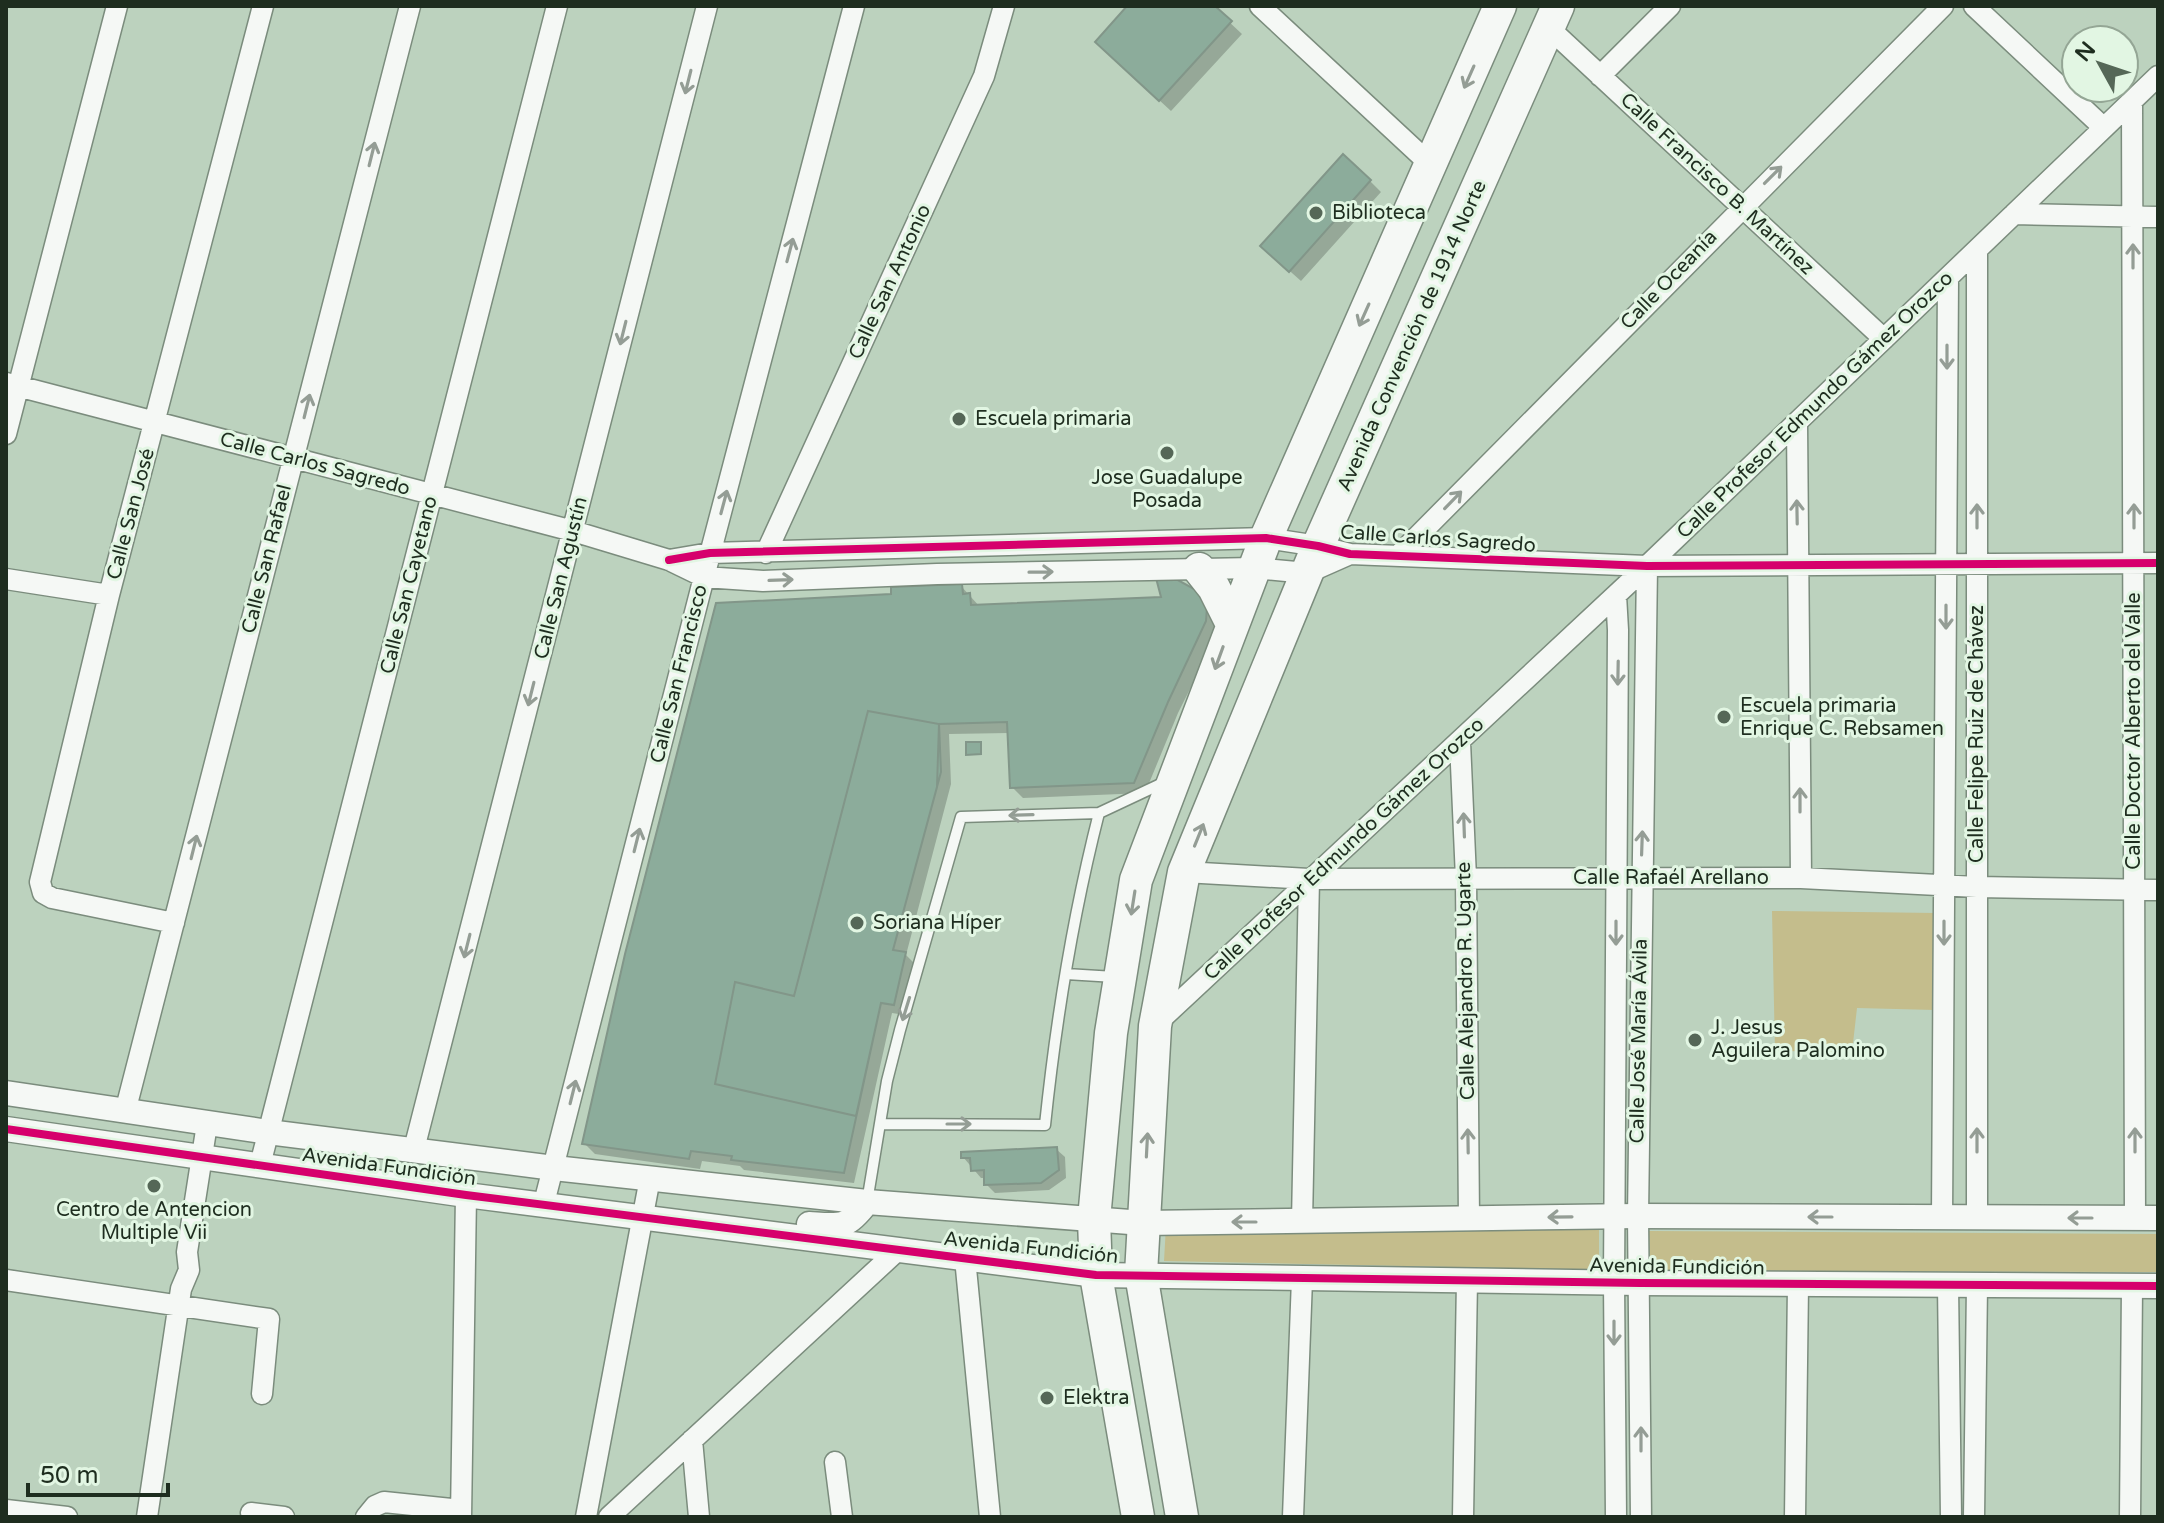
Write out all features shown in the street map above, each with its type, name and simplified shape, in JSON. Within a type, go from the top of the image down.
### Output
[{"type":"main road","points":[[1138,1517],[1096,1275],[1094,1219],[1111,1033],[1136,880],[1266,538],[1500,6]]},
{"type":"main road","name":"Avenida Convención de 1914 Norte","points":[[1182,1517],[1141,1274],[1155,1026],[1184,872],[1312,559],[1553,17]]},
{"type":"main road","points":[[1199,569],[1214,588],[1232,624]]},
{"type":"street","points":[[6,434],[12,385],[117,6]]},
{"type":"street","name":"Calle San José","points":[[174,923],[52,898],[43,893],[40,882],[109,595],[263,6]]},
{"type":"street","name":"Calle San Rafael","points":[[125,1112],[410,6]]},
{"type":"street","name":"Calle San Cayetano","points":[[260,1165],[557,6]]},
{"type":"street","name":"Calle San Agustín","points":[[414,1149],[707,6]]},
{"type":"street","name":"Calle San Francisco","points":[[544,1203],[854,6]]},
{"type":"street","name":"Calle San Antonio","points":[[766,553],[984,76],[1004,6]]},
{"type":"street","points":[[1260,6],[1430,164]]},
{"type":"street","points":[[1600,76],[1670,6]]},
{"type":"street","name":"Calle Oceanía","points":[[1398,556],[1741,206],[1943,6]]},
{"type":"street","points":[[1974,6],[2104,128]]},
{"type":"street","name":"Calle Francisco B. Martínez","points":[[1553,17],[1600,76],[1884,339]]},
{"type":"street","name":"Calle Profesor Edmundo Gámez Orozco","points":[[2140,93],[2158,76]]},
{"type":"street","name":"Calle Profesor Edmundo Gámez Orozco","points":[[1155,1026],[1647,566],[2129,104]]},
{"type":"street","name":"Calle Doctor Alberto del Valle","points":[[2132,104],[2134,890],[2146,1218]]},
{"type":"street","points":[[2014,214],[2158,217]]},
{"type":"street","name":"Calle Felipe Ruiz de Chávez","points":[[1977,250],[1977,1218]]},
{"type":"street","name":"Calle Felipe Ruiz de Chávez","points":[[1942,1218],[1948,279]]},
{"type":"street","name":"Calle Carlos Sagredo","points":[[12,385],[573,531],[669,560],[704,577],[763,581],[1254,568],[1350,554],[1647,566],[2158,563]]},
{"type":"street","points":[[1797,423],[1801,878]]},
{"type":"street","name":"Calle Carlos Sagredo","points":[[669,560],[710,553],[1266,538],[1312,559],[1350,554]]},
{"type":"street","points":[[937,546],[937,574]]},
{"type":"street","name":"Calle José María Ávila","points":[[1616,1517],[1614,1282],[1626,1216],[1641,878],[1647,566]]},
{"type":"street","points":[[6,579],[109,595]]},
{"type":"street","name":"Calle José María Ávila","points":[[1616,595],[1616,878],[1626,1216],[1640,1283],[1641,1517]]},
{"type":"street","name":"Calle Alejandro R. Ugarte","points":[[1460,742],[1466,878],[1469,1219]]},
{"type":"street","name":"Calle Rafaél Arellano","points":[[1184,872],[1309,879],[1801,878],[1977,887],[2158,890]]},
{"type":"street","points":[[1302,1222],[1309,879]]},
{"type":"street","name":"Avenida Fundición","points":[[6,1093],[207,1124],[554,1168],[867,1202],[1143,1223],[1626,1216],[2146,1218]]},
{"type":"street","points":[[147,1517],[180,1298],[189,1270],[187,1252],[207,1124]]},
{"type":"street","name":"Avenida Fundición","points":[[6,1129],[466,1195],[1096,1275],[1798,1285],[2158,1286]]},
{"type":"street","points":[[586,1517],[650,1178]]},
{"type":"street","points":[[366,1517],[375,1506],[384,1502],[461,1514],[466,1195]]},
{"type":"street","points":[[756,1232],[798,1223],[841,1226],[853,1221],[867,1202]]},
{"type":"street","points":[[609,1517],[898,1250]]},
{"type":"street","points":[[965,1258],[990,1517]]},
{"type":"street","points":[[1293,1517],[1302,1279]]},
{"type":"street","points":[[6,1280],[180,1298],[269,1319],[262,1394]]},
{"type":"street","points":[[1463,1517],[1467,1280]]},
{"type":"street","points":[[1795,1517],[1798,1285]]},
{"type":"street","points":[[1948,1285],[1951,1517]]},
{"type":"street","points":[[1974,1517],[1977,1285]]},
{"type":"street","points":[[2130,1517],[2132,1286]]},
{"type":"street","points":[[692,1440],[699,1517]]},
{"type":"street","points":[[835,1462],[842,1517]]},
{"type":"street","points":[[6,1510],[67,1517]]},
{"type":"street","points":[[251,1513],[284,1517]]},
{"type":"lane","points":[[867,1202],[887,1081],[961,817],[1099,813],[1174,778]]},
{"type":"lane","points":[[881,1124],[1045,1125],[1055,1027],[1085,866],[1099,813]]},
{"type":"lane","points":[[1066,974],[1120,977]]},
{"type":"shaded area","points":[[1772,911],[1937,913],[1935,1010],[1857,1008],[1852,1052],[1775,1051]]},
{"type":"shaded area","points":[[1166,1226],[1599,1228],[1599,1270],[1164,1261]]},
{"type":"shaded area","points":[[1649,1231],[2158,1234],[2158,1272],[1650,1271]]},
{"type":"building","points":[[1127,6],[1215,6],[1232,21],[1159,101],[1095,42]]},
{"type":"building","name":"Biblioteca","points":[[1343,154],[1371,180],[1289,272],[1260,246]]},
{"type":"building","points":[[1156,578],[1176,579],[1196,590],[1207,607],[1206,621],[1134,783],[1010,788],[1007,722],[939,724],[941,772],[893,950],[906,952],[894,1005],[881,1003],[844,1173],[731,1160],[732,1156],[691,1151],[689,1159],[582,1144],[625,954],[716,603],[891,594],[891,587],[962,584],[963,594],[970,593],[971,605],[1161,597]]},
{"type":"building","name":"Soriana Híper","points":[[868,711],[939,724],[937,787],[893,950],[906,952],[894,1005],[881,1003],[856,1116],[715,1084],[735,982],[794,996]]},
{"type":"building","points":[[966,742],[981,742],[981,754],[966,755]]},
{"type":"building","points":[[1057,1147],[1059,1170],[1041,1183],[984,1185],[984,1170],[971,1171],[970,1158],[961,1158],[961,1152]]},
{"type":"cycle path","points":[[669,560],[710,553],[1266,538],[1350,554],[1647,566],[2158,563]]},
{"type":"cycle path","points":[[6,1129],[466,1195],[1096,1275],[2158,1286]]},
{"type":"place","name":"Biblioteca","points":[[1316,213]]},
{"type":"place","name":"Escuela primaria","points":[[959,419]]},
{"type":"place","name":"Jose Guadalupe Posada","points":[[1167,453]]},
{"type":"place","name":"Escuela primaria Enrique C. Rebsamen","points":[[1724,717]]},
{"type":"place","name":"Soriana Híper","points":[[857,923]]},
{"type":"place","name":"J. Jesus Aguilera Palomino","points":[[1695,1040]]},
{"type":"place","name":"Centro de Antencion Multiple Vii","points":[[154,1186]]},
{"type":"place","name":"Elektra","points":[[1047,1398]]}]
